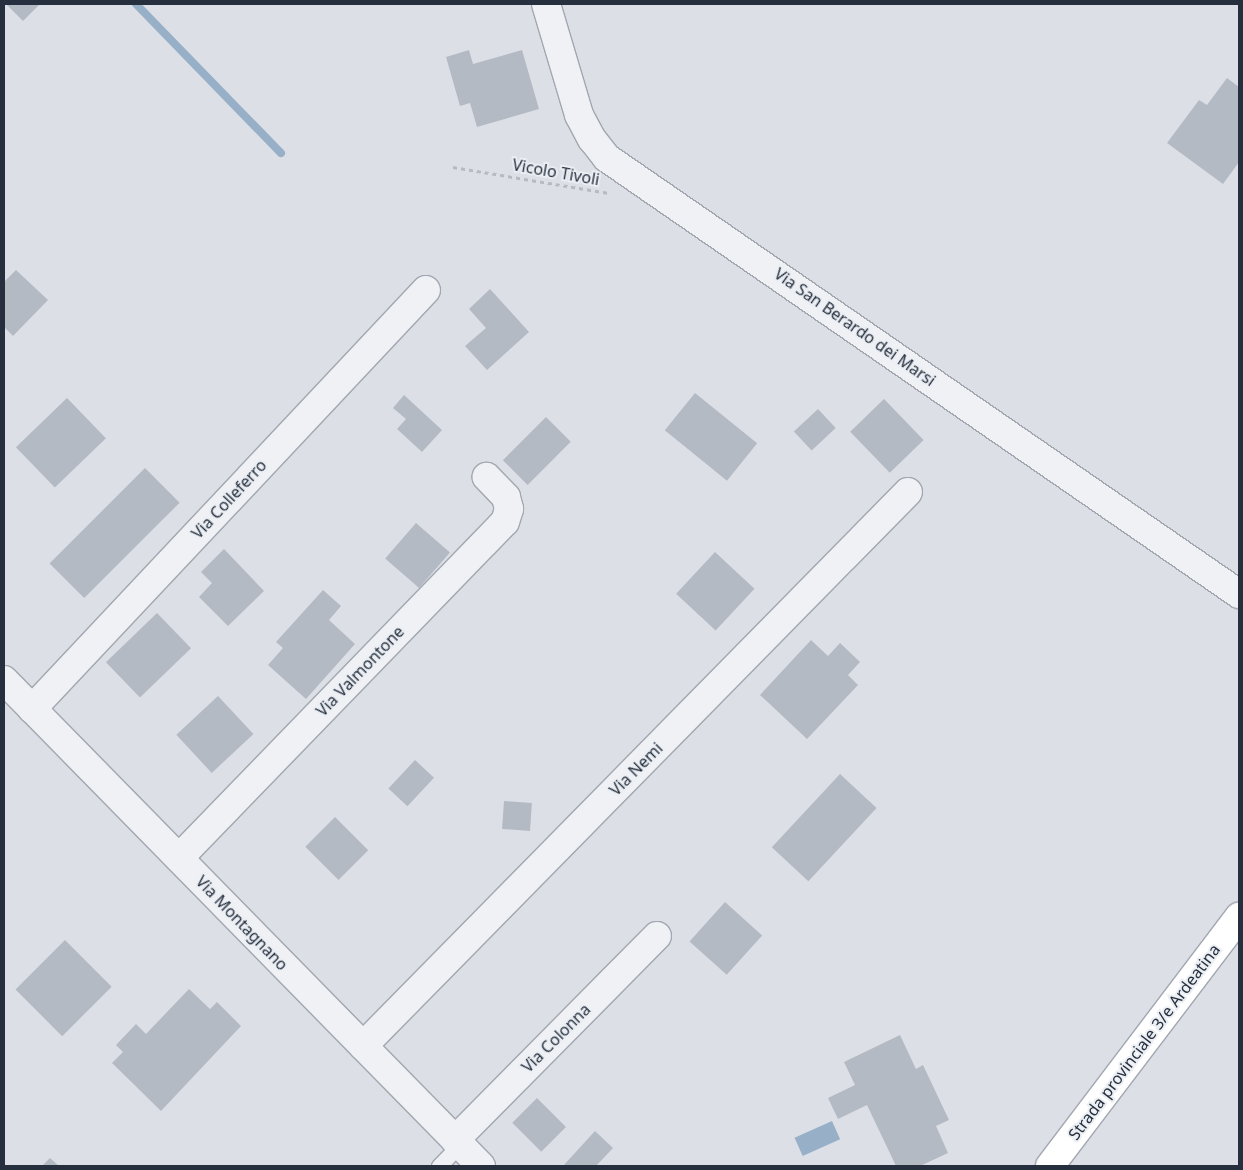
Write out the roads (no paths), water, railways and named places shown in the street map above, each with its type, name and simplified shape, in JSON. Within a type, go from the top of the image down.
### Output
[{"type":"main road","name":"Strada provinciale 3/e Ardeatina","points":[[1050,1166],[1239,917]]},
{"type":"street","name":"Via San Berardo dei Marsi","points":[[546,4],[580,115],[592,139],[608,158],[1239,594]]},
{"type":"street","name":"Via Colleferro","points":[[32,709],[426,290]]},
{"type":"street","name":"Via Valmontone","points":[[179,858],[505,522],[509,509],[506,497],[487,476]]},
{"type":"street","name":"Via Nemi","points":[[363,1046],[908,492]]},
{"type":"street","name":"Via Montagnano","points":[[4,680],[480,1166]]},
{"type":"street","name":"Via Colonna","points":[[457,1142],[657,936]]},
{"type":"lane","points":[[439,1166],[457,1142]]},
{"type":"water","points":[[832,1121],[840,1139],[803,1156],[795,1138]]},
{"type":"waterway","points":[[136,4],[281,153]]}]
